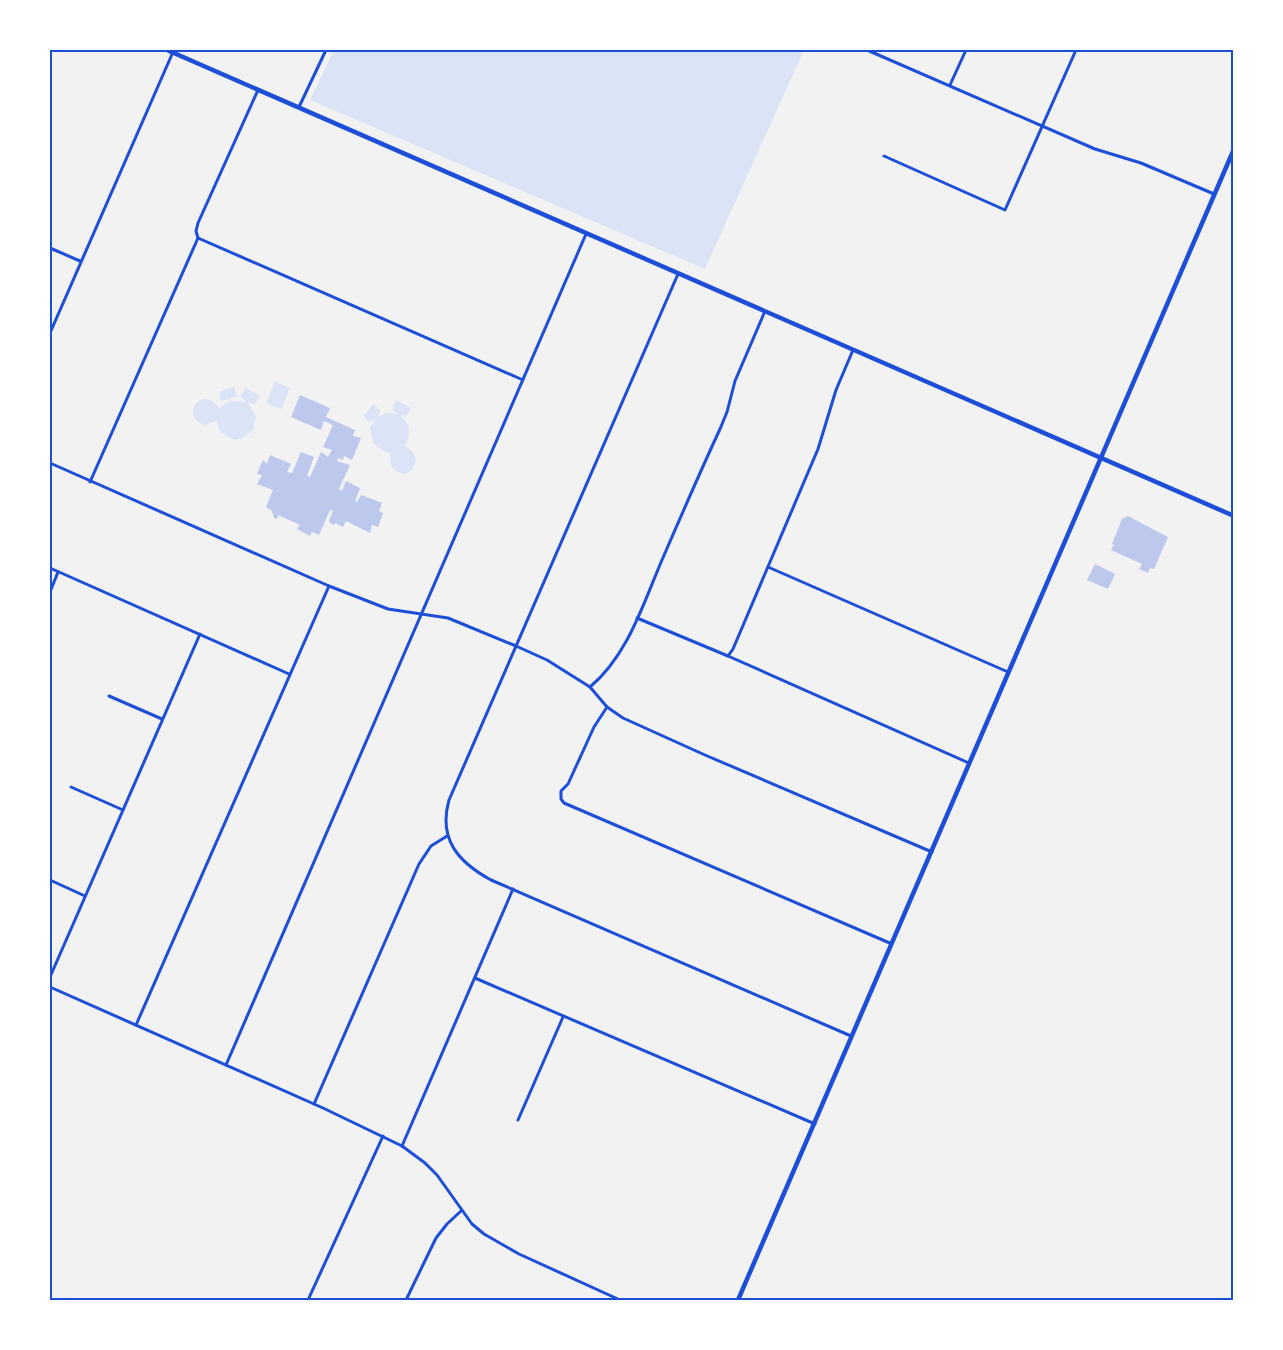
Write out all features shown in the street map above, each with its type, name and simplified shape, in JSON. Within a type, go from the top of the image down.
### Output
[{"type":"main road","points":[[167,50],[1233,516]]},
{"type":"main road","points":[[738,1300],[1233,148]]},
{"type":"street","points":[[299,106],[326,50]]},
{"type":"street","points":[[867,50],[1095,149],[1142,163],[1214,194]]},
{"type":"street","points":[[950,85],[966,50]]},
{"type":"street","points":[[884,156],[1005,210],[1076,50]]},
{"type":"street","points":[[50,333],[173,52]]},
{"type":"street","points":[[90,482],[198,238],[196,231],[198,223],[258,89]]},
{"type":"street","points":[[226,1065],[586,234]]},
{"type":"street","points":[[198,238],[523,380]]},
{"type":"street","points":[[50,248],[80,261]]},
{"type":"street","points":[[678,274],[449,800],[445,823],[447,836],[463,861],[476,872],[853,1036]]},
{"type":"street","points":[[590,687],[605,675],[615,662],[637,618],[720,429],[735,381],[765,310]]},
{"type":"street","points":[[728,656],[818,449],[836,390],[854,350]]},
{"type":"street","points":[[50,463],[329,586],[387,609],[448,618],[516,646],[547,660],[590,687],[606,707],[623,718],[932,853]]},
{"type":"street","points":[[768,567],[1009,672]]},
{"type":"street","points":[[50,568],[289,674]]},
{"type":"street","points":[[50,592],[58,572]]},
{"type":"street","points":[[136,1025],[329,586]]},
{"type":"street","points":[[637,618],[969,763]]},
{"type":"street","points":[[50,976],[200,634]]},
{"type":"street","points":[[109,696],[162,720]]},
{"type":"street","points":[[606,707],[594,727],[568,784],[561,791],[561,799],[564,803],[892,944]]},
{"type":"street","points":[[71,787],[123,810]]},
{"type":"street","points":[[314,1104],[419,864],[431,846],[447,836]]},
{"type":"street","points":[[50,880],[86,896]]},
{"type":"street","points":[[402,1146],[513,889]]},
{"type":"street","points":[[475,978],[815,1124]]},
{"type":"street","points":[[50,987],[314,1104],[402,1146],[425,1163],[436,1175],[472,1224],[503,1246],[620,1300]]},
{"type":"street","points":[[518,1120],[563,1017]]},
{"type":"street","points":[[308,1300],[383,1136]]},
{"type":"street","points":[[406,1300],[436,1238],[462,1211]]},
{"type":"shaded area","points":[[334,50],[804,50],[705,269],[310,100]]},
{"type":"shaded area","points":[[275,381],[290,388],[281,409],[266,403]]},
{"type":"shaded area","points":[[234,386],[237,396],[230,398],[231,401],[246,402],[240,396],[246,388],[260,396],[254,405],[247,402],[256,416],[253,430],[243,438],[234,440],[221,433],[216,421],[205,425],[197,421],[193,410],[195,404],[206,399],[219,408],[230,401],[229,399],[221,401],[219,392]]},
{"type":"shaded area","points":[[396,400],[411,408],[406,417],[400,415],[409,429],[405,446],[413,452],[416,460],[412,470],[406,474],[393,468],[390,461],[391,453],[383,451],[373,443],[370,428],[375,418],[370,422],[363,416],[374,404],[381,411],[377,417],[387,413],[398,414],[392,410]]},
{"type":"building","points":[[300,395],[330,408],[326,417],[355,430],[353,436],[361,438],[352,460],[344,456],[343,460],[338,458],[337,461],[350,465],[339,489],[342,491],[346,481],[360,488],[355,501],[357,502],[361,495],[382,503],[379,511],[383,513],[378,527],[372,525],[370,533],[346,521],[343,527],[335,523],[331,524],[329,521],[333,511],[330,510],[319,535],[312,532],[310,536],[297,529],[300,525],[278,515],[277,519],[274,518],[272,511],[266,507],[273,490],[257,484],[262,475],[257,474],[263,460],[267,464],[270,455],[291,464],[287,472],[292,473],[301,452],[314,457],[307,476],[310,477],[321,452],[328,457],[332,450],[323,447],[333,425],[324,421],[321,430],[291,417]]},
{"type":"building","points":[[1128,516],[1168,537],[1154,569],[1150,568],[1148,573],[1139,569],[1142,564],[1111,550],[1122,519]]},
{"type":"building","points":[[1095,564],[1115,574],[1108,589],[1087,580]]}]
